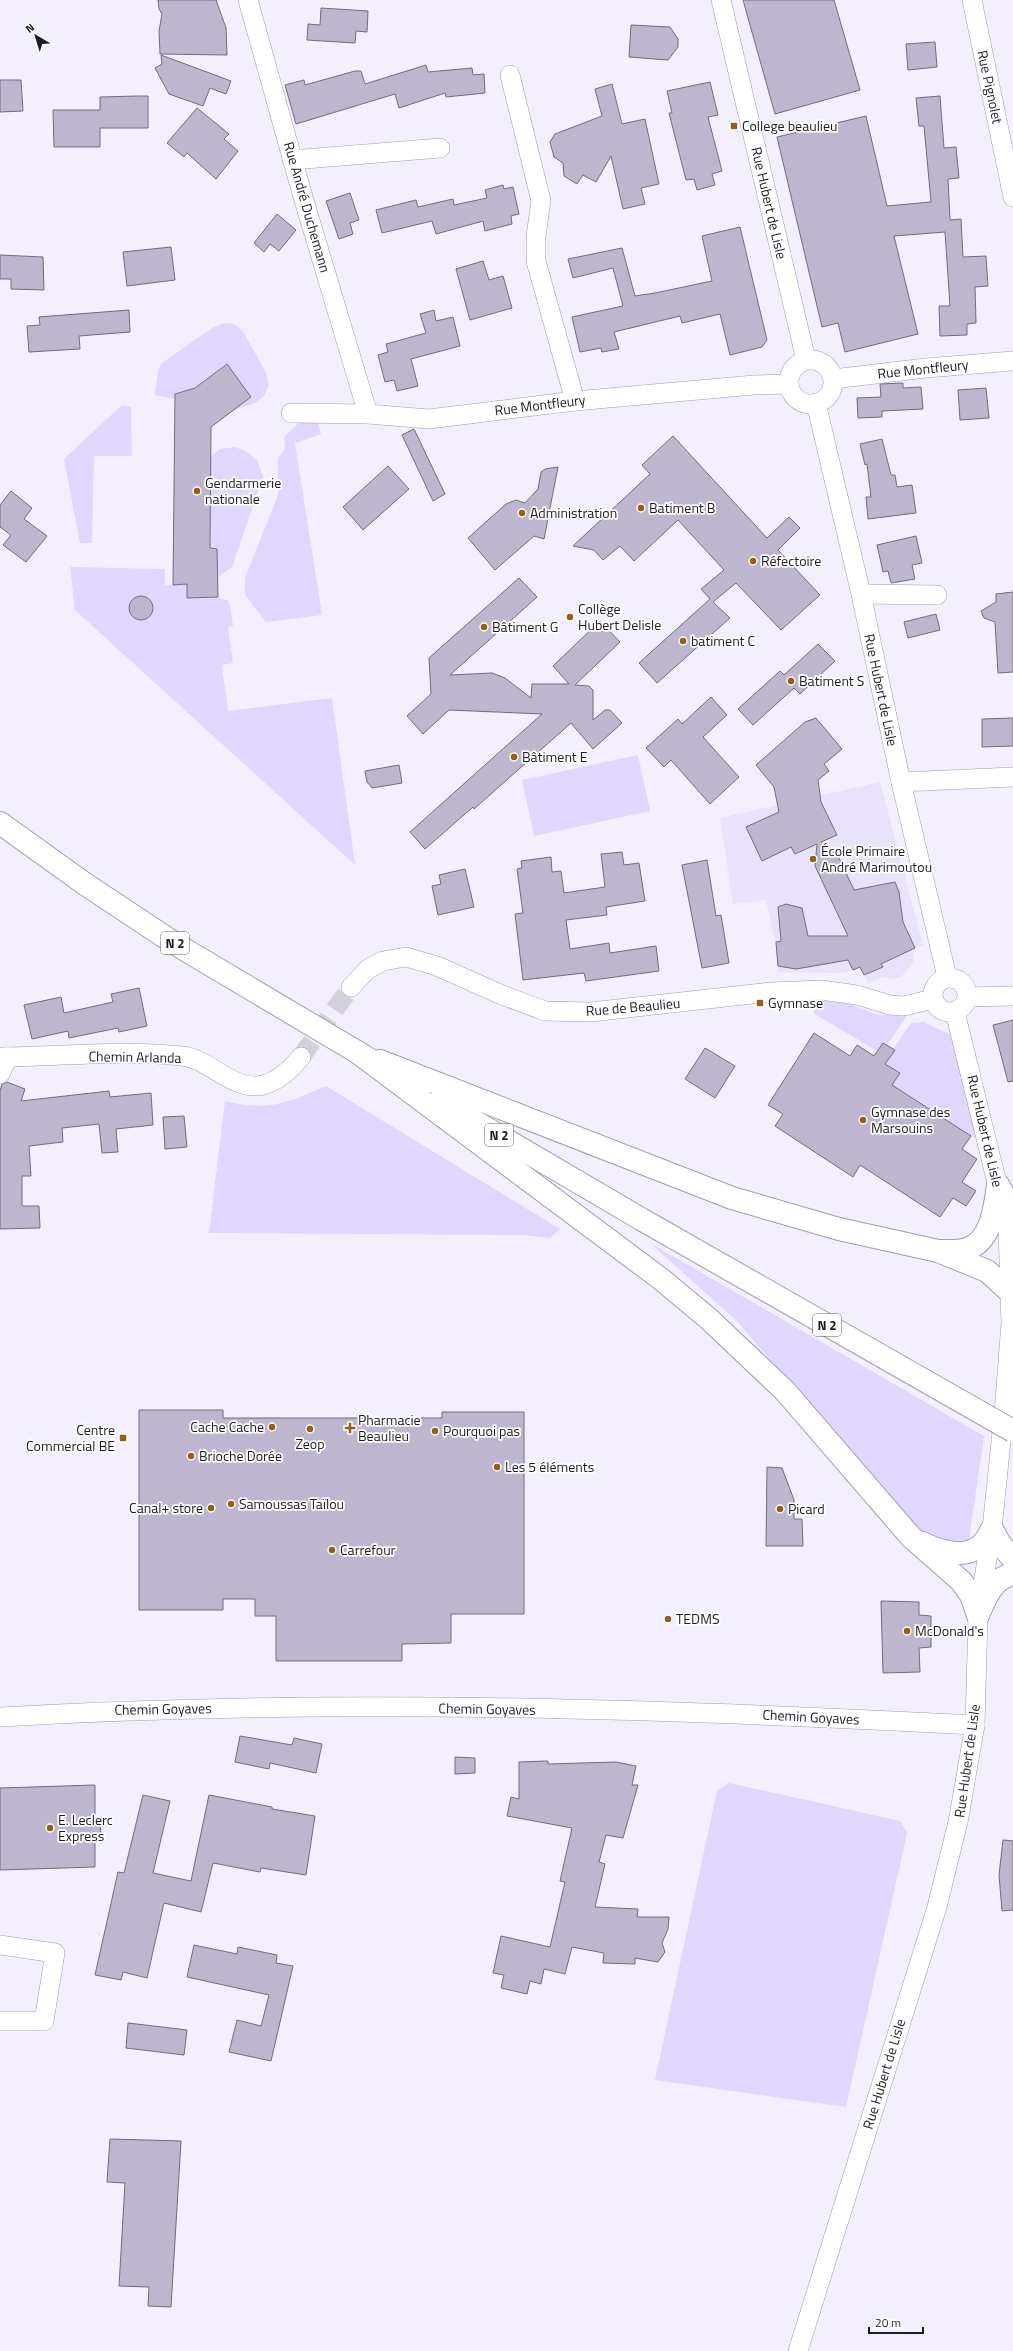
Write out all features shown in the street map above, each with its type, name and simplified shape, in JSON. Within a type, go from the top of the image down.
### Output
[{"type":"highway","name":"N 2","points":[[0,823],[85,884],[177,945],[641,1219],[1013,1431]]},
{"type":"highway","points":[[357,1052],[732,1198],[839,1229],[938,1251],[987,1271],[1012,1289]]},
{"type":"highway","points":[[357,1052],[661,1279],[709,1319],[785,1391],[911,1537],[961,1581],[971,1595],[978,1615]]},
{"type":"highway","points":[[938,1251],[968,1249],[982,1238],[991,1222],[998,1185]]},
{"type":"highway","points":[[998,1185],[1013,1211]]},
{"type":"highway","points":[[911,1537],[936,1550],[963,1554],[980,1547],[992,1530],[1000,1544],[1013,1559]]},
{"type":"highway","points":[[978,1615],[990,1589],[999,1580],[1013,1574]]},
{"type":"street","name":"Rue André Duchemann","points":[[248,0],[292,160],[368,414]]},
{"type":"street","name":"Rue Hubert de Lisle","points":[[721,0],[806,360]]},
{"type":"street","name":"Rue Pignolet","points":[[972,0],[1013,197]]},
{"type":"street","points":[[510,75],[540,201],[536,236],[536,261],[575,401]]},
{"type":"street","points":[[292,160],[440,148]]},
{"type":"street","points":[[806,360],[815,360],[824,363],[830,370],[833,379],[829,395],[816,403],[806,404],[798,400],[792,393],[789,384],[793,369],[806,360]]},
{"type":"street","name":"Rue Montfleury","points":[[833,379],[1013,360]]},
{"type":"street","name":"Rue Montfleury","points":[[291,412],[368,414],[429,419],[575,401],[754,385],[789,384]]},
{"type":"street","name":"Rue Hubert de Lisle","points":[[816,403],[861,594],[901,782],[947,977]]},
{"type":"street","points":[[861,594],[937,595]]},
{"type":"street","points":[[901,782],[1013,777]]},
{"type":"street","name":"Rue de Beaulieu","points":[[351,987],[368,969],[382,961],[406,957],[437,966],[502,995],[545,1011],[591,1012],[771,992],[821,990],[857,995],[890,1005],[904,1006],[933,999]]},
{"type":"street","points":[[947,977],[955,978],[962,982],[967,989],[968,997],[961,1008],[955,1012],[946,1012],[938,1007],[933,999],[936,985],[938,982],[947,977]]},
{"type":"street","points":[[968,997],[1013,996]]},
{"type":"street","name":"Rue Hubert de Lisle","points":[[798,2351],[937,1907],[958,1822],[974,1725],[978,1615],[992,1530],[1011,1323],[1012,1289],[1008,1228],[955,1012]]},
{"type":"street","name":"Chemin Arlanda","points":[[4,1057],[157,1054],[184,1056],[206,1064],[239,1084],[257,1086],[275,1080],[290,1070],[301,1056]]},
{"type":"street","points":[[0,1074],[4,1057]]},
{"type":"street","name":"Chemin Goyaves","points":[[0,1717],[128,1709],[347,1707],[743,1713],[974,1725]]},
{"type":"street","points":[[0,1945],[54,1953],[44,2022],[0,2021]]},
{"type":"shaded area","points":[[224,323],[234,324],[243,331],[266,373],[269,385],[264,396],[255,403],[234,410],[251,397],[226,364],[195,388],[175,394],[175,399],[155,395],[158,370],[162,363],[212,328]]},
{"type":"shaded area","points":[[122,405],[131,407],[132,456],[94,456],[92,543],[80,543],[64,459]]},
{"type":"shaded area","points":[[304,418],[317,419],[321,434],[295,443],[322,615],[266,622],[245,595],[245,578],[278,495],[278,458],[285,450],[284,437]]},
{"type":"shaded area","points":[[235,447],[247,452],[257,460],[263,477],[232,567],[217,577],[210,548],[210,457],[220,449]]},
{"type":"shaded area","points":[[70,567],[165,569],[165,585],[187,584],[187,598],[218,597],[229,601],[233,626],[228,627],[233,663],[222,665],[228,711],[332,698],[355,865],[75,610]]},
{"type":"shaded area","points":[[638,755],[650,811],[534,836],[522,780]]},
{"type":"shaded area","name":"École Primaire André Marimoutou","points":[[880,782],[923,945],[912,950],[914,955],[913,963],[902,976],[894,979],[882,977],[868,984],[860,967],[844,973],[778,972],[775,942],[766,900],[733,904],[720,818]]},
{"type":"shaded area","points":[[822,1001],[848,1003],[878,1015],[903,1014],[906,1017],[887,1045],[883,1043],[877,1051],[813,1013]]},
{"type":"shaded area","points":[[924,1022],[957,1038],[985,1142],[971,1136],[892,1085],[900,1073],[885,1064],[894,1050],[893,1049],[911,1023]]},
{"type":"shaded area","points":[[326,1086],[560,1229],[550,1238],[522,1235],[209,1233],[225,1101],[253,1106],[266,1106],[300,1097]]},
{"type":"shaded area","points":[[650,1243],[984,1436],[969,1539],[953,1541],[940,1539],[912,1528],[737,1321]]},
{"type":"shaded area","points":[[729,1783],[900,1821],[907,1833],[846,2107],[655,2080],[717,1791]]},
{"type":"building","points":[[158,0],[216,0],[226,28],[227,55],[160,54],[159,31],[162,14],[159,9]]},
{"type":"building","points":[[743,0],[834,0],[860,90],[775,114]]},
{"type":"building","points":[[321,8],[368,11],[367,32],[356,31],[355,43],[307,40],[308,24],[320,25]]},
{"type":"building","points":[[631,25],[670,27],[678,39],[678,47],[668,60],[629,57]]},
{"type":"building","points":[[935,42],[937,67],[908,70],[906,44]]},
{"type":"building","points":[[161,55],[231,81],[226,94],[210,88],[203,106],[169,94],[155,68],[162,64]]},
{"type":"building","points":[[426,65],[428,72],[472,68],[473,75],[484,74],[485,93],[446,97],[445,93],[399,108],[395,94],[296,124],[285,85],[304,80],[305,85],[355,71],[361,71],[365,84]]},
{"type":"building","points":[[0,80],[21,80],[23,111],[0,112]]},
{"type":"building","points":[[710,82],[718,115],[708,117],[722,171],[712,174],[715,185],[697,190],[694,179],[686,180],[669,113],[672,113],[667,91]]},
{"type":"building","points":[[612,84],[622,124],[645,119],[659,184],[641,188],[645,204],[623,209],[611,156],[596,182],[583,175],[577,184],[564,176],[563,163],[554,157],[550,142],[555,134],[602,116],[595,89]]},
{"type":"building","points":[[148,96],[148,128],[100,128],[100,147],[54,147],[53,110],[100,110],[100,97]]},
{"type":"building","points":[[940,96],[944,148],[956,147],[959,178],[948,179],[950,220],[961,219],[963,257],[986,256],[988,286],[975,287],[976,323],[967,324],[967,335],[940,336],[939,306],[950,306],[945,232],[894,236],[918,334],[845,352],[838,323],[822,327],[777,137],[866,116],[887,206],[931,202],[924,126],[919,126],[916,98]]},
{"type":"building","points":[[197,108],[229,134],[224,139],[238,151],[216,179],[187,153],[184,157],[167,143]]},
{"type":"building","points":[[503,185],[504,189],[513,187],[519,214],[511,216],[512,224],[485,231],[483,221],[436,234],[432,221],[382,233],[376,210],[416,200],[418,207],[453,199],[454,205],[487,198],[485,190]]},
{"type":"building","points":[[350,193],[359,220],[350,223],[353,234],[339,239],[326,201]]},
{"type":"building","points":[[277,214],[296,230],[279,251],[270,244],[264,252],[254,243]]},
{"type":"building","points":[[740,227],[767,340],[762,347],[730,355],[720,314],[682,323],[680,316],[614,332],[619,349],[602,352],[601,348],[580,352],[572,317],[623,306],[613,268],[573,278],[568,259],[622,248],[635,296],[655,293],[712,281],[702,236]]},
{"type":"building","points":[[171,247],[175,280],[127,286],[123,252]]},
{"type":"building","points":[[0,255],[43,257],[44,290],[11,289],[11,279],[0,279]]},
{"type":"building","points":[[483,261],[489,280],[503,276],[512,308],[470,320],[456,269]]},
{"type":"building","points":[[129,310],[130,332],[79,336],[80,349],[29,352],[27,326],[40,325],[39,317]]},
{"type":"building","points":[[434,310],[436,321],[453,317],[460,346],[411,359],[418,386],[397,391],[394,380],[385,382],[378,355],[388,352],[386,344],[426,333],[420,314]]},
{"type":"building","points":[[227,364],[251,397],[211,427],[210,548],[217,549],[218,597],[187,598],[187,584],[173,585],[175,394],[195,388]]},
{"type":"building","points":[[903,383],[903,388],[921,387],[923,409],[882,411],[882,417],[858,418],[857,398],[881,397],[880,384]]},
{"type":"building","points":[[986,388],[989,418],[960,420],[958,390]]},
{"type":"building","points":[[414,429],[445,494],[433,501],[402,435]]},
{"type":"building","points":[[673,436],[767,538],[789,517],[800,528],[778,550],[820,595],[781,630],[736,583],[713,602],[730,618],[657,683],[639,663],[710,599],[701,589],[724,570],[678,520],[634,561],[620,546],[603,560],[594,550],[573,546],[650,474],[642,465]]},
{"type":"building","points":[[882,439],[891,475],[895,475],[897,487],[912,485],[916,513],[868,519],[866,497],[871,497],[867,464],[865,465],[860,444]]},
{"type":"building","points":[[388,466],[409,489],[363,530],[343,507]]},
{"type":"building","name":"Administration","points":[[558,467],[544,539],[534,536],[495,570],[468,538],[506,504],[516,500],[525,503],[538,489],[541,472],[545,469]]},
{"type":"building","points":[[11,491],[32,508],[24,519],[47,536],[26,562],[3,545],[11,535],[0,527],[0,505]]},
{"type":"building","points":[[916,536],[922,563],[912,565],[915,579],[891,583],[888,571],[883,572],[877,545]]},
{"type":"building","points":[[519,578],[537,597],[450,675],[492,673],[505,678],[531,698],[532,684],[569,684],[553,666],[600,621],[620,642],[575,685],[589,686],[593,690],[593,720],[605,710],[610,710],[622,723],[593,749],[571,723],[474,809],[473,807],[425,849],[410,832],[542,714],[449,710],[423,734],[407,716],[431,694],[429,658]]},
{"type":"building","points":[[1013,592],[1013,672],[998,673],[995,622],[984,618],[981,611],[996,602],[996,594]]},
{"type":"building","points":[[141,596],[149,600],[153,608],[149,616],[141,620],[133,616],[129,608],[133,600]]},
{"type":"building","points":[[936,614],[940,630],[908,638],[904,622]]},
{"type":"building","name":"Batiment S","points":[[818,644],[835,661],[800,694],[794,688],[753,725],[738,709],[780,671],[784,675]]},
{"type":"building","points":[[711,697],[727,715],[703,737],[739,777],[710,804],[671,760],[664,767],[646,748],[678,719],[682,724]]},
{"type":"building","points":[[816,718],[842,749],[824,764],[829,771],[818,780],[821,802],[837,835],[821,842],[838,856],[854,890],[895,882],[899,892],[903,922],[915,948],[881,964],[883,967],[864,975],[860,967],[853,970],[848,960],[796,969],[778,966],[776,942],[781,941],[778,907],[786,904],[802,908],[808,936],[848,936],[815,866],[817,844],[795,854],[791,847],[762,861],[746,827],[779,812],[774,787],[756,765],[805,722]]},
{"type":"building","points":[[1013,718],[1013,746],[982,747],[982,719]]},
{"type":"building","points":[[399,765],[402,783],[372,788],[367,782],[365,771]]},
{"type":"building","points":[[622,852],[624,865],[639,863],[645,901],[606,907],[607,915],[566,920],[570,949],[609,943],[610,953],[656,946],[659,971],[586,981],[584,973],[523,980],[515,914],[523,913],[517,869],[522,868],[521,861],[551,857],[552,872],[561,871],[564,893],[605,887],[601,854]]},
{"type":"building","points":[[707,860],[716,916],[721,915],[729,963],[702,968],[682,865]]},
{"type":"building","points":[[465,869],[474,907],[438,915],[432,886],[441,884],[439,875]]},
{"type":"building","points":[[139,988],[147,1026],[119,1032],[118,1028],[69,1038],[68,1031],[32,1039],[24,1005],[61,997],[64,1013],[113,1002],[111,994]]},
{"type":"building","points":[[1013,1020],[1013,1081],[1008,1082],[993,1025]]},
{"type":"building","name":"Gymnase des Marsouins","points":[[814,1033],[850,1056],[857,1045],[874,1056],[883,1043],[895,1050],[885,1064],[900,1073],[892,1085],[971,1136],[962,1149],[977,1159],[962,1182],[976,1191],[966,1206],[953,1198],[940,1217],[860,1165],[853,1177],[775,1126],[783,1114],[768,1105]]},
{"type":"building","points":[[705,1048],[735,1066],[715,1098],[685,1079]]},
{"type":"building","points":[[7,1082],[25,1089],[21,1101],[109,1091],[110,1097],[151,1093],[153,1125],[116,1129],[118,1152],[102,1153],[99,1124],[62,1128],[63,1142],[29,1146],[31,1176],[22,1176],[22,1206],[39,1206],[40,1228],[0,1229],[0,1091],[2,1084]]},
{"type":"building","points":[[184,1116],[187,1147],[165,1149],[163,1117]]},
{"type":"building","name":"Carrefour","points":[[139,1410],[223,1410],[223,1418],[442,1418],[442,1412],[524,1412],[524,1614],[451,1614],[451,1643],[402,1644],[402,1661],[276,1661],[276,1616],[255,1616],[255,1599],[223,1599],[223,1610],[139,1610]]},
{"type":"building","name":"Picard","points":[[767,1467],[782,1468],[794,1500],[794,1519],[802,1519],[803,1546],[766,1546]]},
{"type":"building","name":"McDonald's","points":[[881,1601],[919,1602],[919,1615],[931,1616],[931,1647],[919,1648],[920,1672],[883,1673]]},
{"type":"building","points":[[240,1736],[292,1745],[294,1738],[322,1744],[316,1773],[270,1763],[269,1769],[235,1762]]},
{"type":"building","points":[[455,1757],[475,1758],[475,1773],[455,1774]]},
{"type":"building","points":[[548,1761],[548,1764],[616,1762],[636,1766],[632,1785],[638,1785],[623,1838],[606,1835],[599,1862],[605,1864],[595,1907],[638,1909],[637,1917],[669,1917],[668,1929],[662,1943],[665,1952],[658,1962],[635,1958],[635,1964],[603,1963],[604,1953],[572,1947],[565,1974],[544,1969],[541,1984],[530,1981],[527,1994],[501,1988],[504,1975],[493,1973],[501,1936],[550,1947],[565,1882],[560,1881],[572,1828],[507,1816],[511,1797],[519,1799],[519,1762]]},
{"type":"building","name":"E. Leclerc Express","points":[[95,1785],[95,1819],[100,1819],[101,1837],[95,1837],[95,1867],[0,1870],[0,1788]]},
{"type":"building","points":[[143,1795],[170,1801],[153,1873],[191,1881],[209,1795],[272,1807],[272,1809],[315,1816],[306,1875],[261,1868],[260,1872],[213,1863],[201,1912],[164,1903],[147,1978],[123,1972],[121,1980],[95,1975],[118,1872],[124,1873]]},
{"type":"building","points":[[1003,1840],[1013,1841],[1013,1910],[1002,1911],[999,1875]]},
{"type":"building","points":[[194,1945],[237,1954],[238,1947],[277,1955],[276,1963],[293,1966],[271,2061],[229,2052],[237,2020],[261,2026],[269,1995],[187,1977]]},
{"type":"building","points":[[128,2023],[187,2030],[184,2055],[126,2048]]},
{"type":"building","points":[[110,2139],[181,2141],[171,2307],[148,2306],[149,2287],[119,2286],[125,2183],[107,2182]]},
{"type":"tunnel","points":[[301,1057],[351,987]]},
{"type":"place","name":"College beaulieu","points":[[734,126]]},
{"type":"place","name":"Gendarmerie nationale","points":[[197,491]]},
{"type":"place","name":"Batiment B","points":[[641,508]]},
{"type":"place","name":"Administration","points":[[522,513]]},
{"type":"place","name":"Réfectoire","points":[[753,561]]},
{"type":"place","name":"Collège Hubert Delisle","points":[[570,617]]},
{"type":"place","name":"Bâtiment G","points":[[484,627]]},
{"type":"place","name":"batiment C","points":[[683,641]]},
{"type":"place","name":"Batiment S","points":[[791,681]]},
{"type":"place","name":"Bâtiment E","points":[[514,757]]},
{"type":"place","name":"École Primaire André Marimoutou","points":[[813,859]]},
{"type":"place","name":"Gymnase","points":[[760,1003]]},
{"type":"place","name":"Gymnase des Marsouins","points":[[863,1120]]},
{"type":"place","name":"Cache Cache","points":[[272,1427]]},
{"type":"place","name":"Pharmacie Beaulieu","points":[[350,1428]]},
{"type":"place","name":"Zeop","points":[[310,1429]]},
{"type":"place","name":"Pourquoi pas","points":[[435,1431]]},
{"type":"place","name":"Centre Commercial BE","points":[[123,1438]]},
{"type":"place","name":"Brioche Dorée","points":[[191,1456]]},
{"type":"place","name":"Les 5 éléments","points":[[497,1467]]},
{"type":"place","name":"Samoussas Taïlou","points":[[231,1504]]},
{"type":"place","name":"Canal+ store","points":[[211,1508]]},
{"type":"place","name":"Picard","points":[[780,1509]]},
{"type":"place","name":"Carrefour","points":[[332,1550]]},
{"type":"place","name":"TEDMS","points":[[668,1619]]},
{"type":"place","name":"McDonald's","points":[[907,1631]]},
{"type":"place","name":"E. Leclerc Express","points":[[50,1828]]}]
